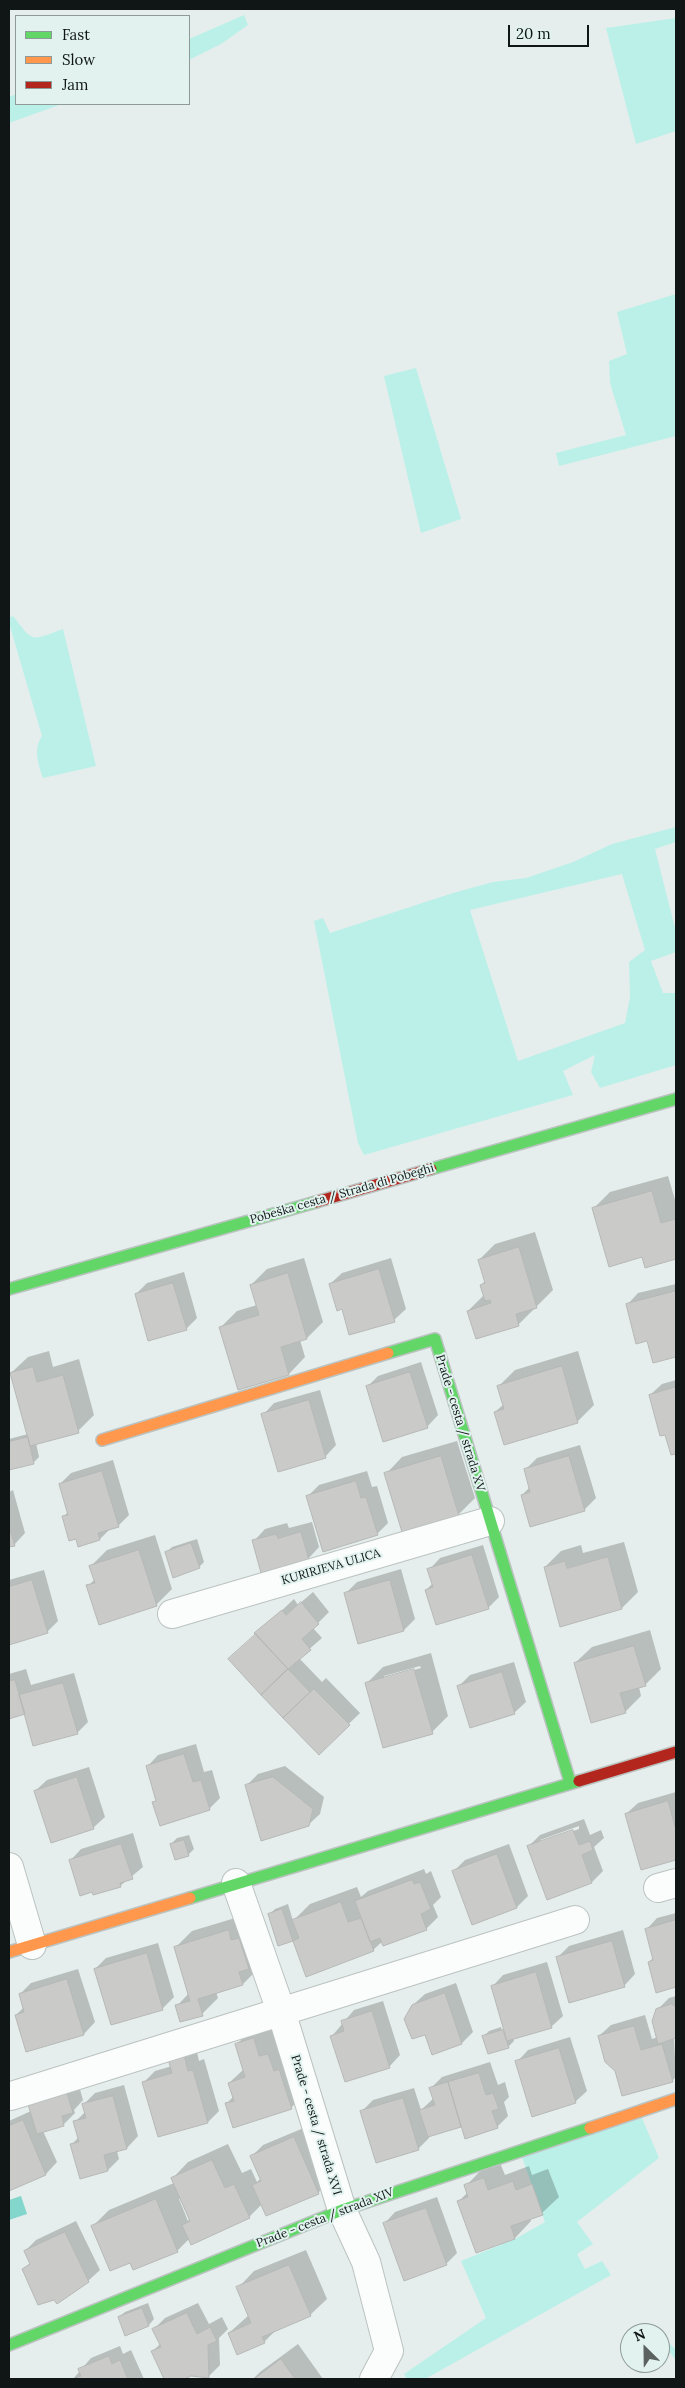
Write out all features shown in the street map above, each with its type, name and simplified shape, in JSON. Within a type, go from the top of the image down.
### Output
[{"type":"street","name":"Pobeška cesta / Strada di Pobeghi","points":[[9,1289],[676,1099]]},
{"type":"street","name":"Prade - cesta / strada XV","points":[[102,1440],[435,1339],[570,1782]]},
{"type":"street","name":"KURIRJEVA ULICA","points":[[172,1614],[490,1521]]},
{"type":"street","points":[[9,1867],[20,1949],[570,1782],[676,1752]]},
{"type":"street","name":"Prade - cesta / strada XVI","points":[[236,1883],[281,2011],[342,2210],[366,2262],[389,2351],[374,2379]]},
{"type":"street","points":[[11,2096],[575,1920]]},
{"type":"street","name":"Prade - cesta / strada XIV","points":[[9,2345],[342,2210],[676,2099]]},
{"type":"shaded area","points":[[244,15],[248,25],[221,44],[190,60],[190,39]]},
{"type":"shaded area","points":[[676,18],[676,131],[636,144],[606,28]]},
{"type":"shaded area","points":[[15,94],[15,105],[59,105],[9,123],[9,97]]},
{"type":"shaded area","points":[[676,294],[676,436],[559,466],[556,453],[626,435],[610,383],[609,361],[627,354],[617,312]]},
{"type":"shaded area","points":[[416,368],[461,519],[421,533],[384,376]]},
{"type":"shaded area","points":[[13,616],[29,635],[34,637],[44,636],[63,629],[96,766],[43,778],[37,751],[42,736],[9,623],[9,618]]},
{"type":"shaded area","points":[[676,827],[676,842],[655,849],[676,932],[676,952],[651,961],[663,993],[676,993],[676,1065],[600,1088],[591,1072],[595,1055],[563,1071],[573,1095],[364,1155],[358,1143],[314,921],[323,918],[330,933],[453,893],[493,882],[526,878],[573,862],[612,844]],"holes":[[[622,874],[645,950],[629,962],[630,997],[625,1023],[518,1061],[470,910]]]},
{"type":"shaded area","points":[[642,2118],[659,2158],[577,2222],[593,2244],[577,2254],[585,2269],[602,2261],[611,2275],[425,2379],[407,2379],[404,2374],[486,2318],[461,2261],[515,2239],[545,2222],[522,2157]]},
{"type":"shaded area","points":[[21,2196],[27,2214],[9,2220],[9,2200]]},
{"type":"shaded area","points":[[670,2344],[676,2350],[676,2360],[670,2352]]},
{"type":"building","points":[[652,1191],[661,1223],[676,1219],[676,1259],[645,1268],[642,1257],[609,1267],[592,1208]]},
{"type":"building","points":[[519,1247],[537,1308],[516,1314],[519,1326],[476,1339],[467,1311],[491,1303],[490,1300],[485,1301],[480,1285],[485,1283],[478,1260]]},
{"type":"building","points":[[379,1269],[395,1322],[349,1335],[342,1309],[337,1311],[329,1284]]},
{"type":"building","points":[[288,1273],[307,1339],[281,1347],[289,1375],[238,1390],[219,1327],[259,1315],[250,1285]]},
{"type":"building","points":[[173,1283],[187,1330],[148,1341],[135,1294]]},
{"type":"building","points":[[676,1291],[676,1357],[653,1363],[647,1341],[636,1344],[626,1304]]},
{"type":"building","points":[[562,1366],[578,1423],[504,1445],[494,1412],[504,1409],[497,1386]]},
{"type":"building","points":[[33,1367],[37,1382],[63,1375],[79,1433],[30,1446],[10,1373]]},
{"type":"building","points":[[410,1372],[428,1428],[383,1442],[366,1386]]},
{"type":"building","points":[[676,1387],[676,1454],[671,1455],[665,1435],[660,1436],[649,1395]]},
{"type":"building","points":[[309,1400],[326,1458],[278,1472],[261,1414]]},
{"type":"building","points":[[28,1437],[34,1464],[9,1470],[9,1442]]},
{"type":"building","points":[[441,1456],[459,1516],[402,1532],[384,1473]]},
{"type":"building","points":[[569,1456],[585,1511],[530,1527],[521,1495],[530,1492],[524,1469]]},
{"type":"building","points":[[102,1471],[119,1527],[98,1533],[100,1540],[78,1547],[76,1539],[69,1541],[62,1516],[68,1515],[59,1484]]},
{"type":"building","points":[[356,1481],[361,1498],[366,1497],[378,1535],[323,1552],[306,1496]]},
{"type":"building","points":[[9,1526],[15,1546],[9,1547]]},
{"type":"building","points":[[301,1532],[309,1560],[261,1573],[252,1540],[276,1534],[278,1538]]},
{"type":"building","points":[[191,1543],[200,1568],[173,1578],[165,1552]]},
{"type":"building","points":[[139,1550],[157,1606],[99,1625],[86,1585],[95,1583],[89,1566]]},
{"type":"building","points":[[472,1555],[489,1609],[436,1625],[425,1590],[433,1587],[427,1569]]},
{"type":"building","points":[[608,1557],[622,1609],[560,1627],[544,1567],[565,1561],[567,1568]]},
{"type":"building","points":[[32,1580],[48,1633],[9,1645],[9,1587]]},
{"type":"building","points":[[390,1580],[404,1631],[358,1644],[344,1593]]},
{"type":"building","points":[[301,1602],[319,1624],[302,1639],[311,1650],[288,1669],[254,1633],[282,1610],[286,1615]]},
{"type":"building","points":[[256,1634],[288,1669],[261,1695],[228,1659]]},
{"type":"building","points":[[634,1646],[646,1686],[620,1693],[626,1713],[591,1723],[574,1663]]},
{"type":"building","points":[[288,1669],[310,1692],[283,1718],[261,1695]]},
{"type":"building","points":[[414,1669],[433,1734],[383,1748],[365,1683]]},
{"type":"building","points":[[502,1672],[515,1714],[470,1728],[457,1686]]},
{"type":"building","points":[[15,1680],[25,1714],[9,1719],[9,1681]]},
{"type":"building","points":[[63,1683],[78,1734],[33,1746],[19,1695]]},
{"type":"building","points":[[314,1689],[350,1725],[319,1755],[283,1718]]},
{"type":"building","points":[[184,1754],[193,1782],[201,1780],[210,1810],[160,1826],[152,1802],[156,1801],[146,1766]]},
{"type":"building","points":[[77,1777],[94,1829],[51,1843],[34,1791]]},
{"type":"building","points":[[273,1777],[313,1809],[309,1826],[261,1841],[245,1785]]},
{"type":"building","points":[[668,1801],[676,1830],[676,1860],[641,1870],[625,1814]]},
{"type":"building","points":[[573,1830],[579,1845],[590,1841],[593,1850],[582,1855],[592,1883],[547,1900],[527,1846]]},
{"type":"building","points":[[184,1840],[189,1856],[175,1860],[170,1844]]},
{"type":"building","points":[[121,1844],[133,1879],[120,1883],[121,1887],[93,1895],[92,1892],[80,1896],[69,1860]]},
{"type":"building","points":[[497,1854],[517,1908],[472,1925],[452,1871]]},
{"type":"building","points":[[412,1880],[414,1884],[420,1882],[431,1909],[421,1914],[427,1930],[383,1946],[380,1938],[370,1942],[355,1901]]},
{"type":"building","points":[[341,1902],[348,1922],[361,1918],[374,1951],[306,1977],[293,1941],[299,1938],[292,1920]]},
{"type":"building","points":[[282,1909],[293,1941],[278,1946],[268,1914]]},
{"type":"building","points":[[676,1920],[676,1987],[656,1993],[648,1962],[653,1960],[645,1929]]},
{"type":"building","points":[[229,1930],[231,1940],[239,1938],[249,1969],[239,1972],[243,1985],[198,1999],[203,2016],[180,2022],[175,2005],[190,2001],[174,1947]]},
{"type":"building","points":[[612,1941],[625,1987],[569,2003],[556,1957]]},
{"type":"building","points":[[147,1953],[163,2010],[111,2025],[94,1969]]},
{"type":"building","points":[[536,1972],[552,2028],[507,2041],[491,1986]]},
{"type":"building","points":[[67,1979],[84,2035],[26,2052],[15,2015],[24,2012],[19,1994]]},
{"type":"building","points":[[445,1993],[462,2044],[432,2055],[425,2035],[412,2039],[404,2019],[412,2005]]},
{"type":"building","points":[[672,2004],[676,2007],[676,2038],[658,2044],[652,2021],[656,2009]]},
{"type":"building","points":[[372,2011],[390,2068],[345,2082],[330,2036],[344,2031],[341,2021]]},
{"type":"building","points":[[634,2026],[641,2050],[662,2044],[673,2082],[622,2096],[615,2071],[605,2062],[598,2036]]},
{"type":"building","points":[[503,2030],[509,2048],[488,2054],[482,2036]]},
{"type":"building","points":[[254,2038],[259,2056],[268,2054],[274,2071],[279,2069],[292,2109],[233,2128],[225,2103],[234,2101],[228,2083],[245,2077],[235,2044]]},
{"type":"building","points":[[559,2048],[576,2103],[532,2117],[515,2061]]},
{"type":"building","points":[[184,2055],[188,2071],[193,2070],[208,2123],[158,2137],[142,2082],[172,2073],[168,2059]]},
{"type":"building","points":[[479,2073],[486,2095],[493,2093],[499,2109],[492,2111],[498,2128],[465,2139],[448,2082]]},
{"type":"building","points":[[448,2082],[461,2127],[428,2137],[419,2110],[435,2105],[429,2088]]},
{"type":"building","points":[[66,2090],[73,2113],[62,2116],[64,2126],[37,2134],[27,2101]]},
{"type":"building","points":[[113,2096],[127,2149],[104,2155],[108,2171],[80,2179],[70,2144],[79,2142],[73,2121],[86,2118],[82,2104]]},
{"type":"building","points":[[403,2098],[419,2150],[376,2163],[360,2111]]},
{"type":"building","points":[[23,2120],[46,2175],[9,2191],[9,2126]]},
{"type":"building","points":[[294,2137],[319,2194],[266,2216],[252,2185],[261,2181],[250,2156]]},
{"type":"building","points":[[212,2160],[225,2188],[234,2184],[250,2218],[191,2245],[182,2225],[190,2221],[171,2178]]},
{"type":"building","points":[[484,2178],[488,2190],[513,2181],[516,2190],[532,2184],[543,2215],[511,2226],[515,2239],[476,2253],[457,2201],[468,2197],[464,2185]]},
{"type":"building","points":[[156,2199],[178,2252],[133,2270],[130,2263],[110,2271],[91,2226]]},
{"type":"building","points":[[426,2208],[447,2265],[404,2281],[383,2223]]},
{"type":"building","points":[[65,2232],[89,2282],[57,2304],[54,2300],[38,2305],[22,2269],[30,2264],[24,2251]]},
{"type":"building","points":[[289,2265],[311,2316],[262,2337],[265,2343],[237,2355],[228,2333],[251,2323],[236,2287]]},
{"type":"building","points":[[142,2308],[149,2326],[125,2336],[118,2317]]},
{"type":"building","points":[[187,2313],[197,2334],[210,2327],[217,2341],[208,2345],[209,2378],[191,2376],[184,2379],[164,2379],[151,2351],[161,2347],[152,2329]]},
{"type":"building","points":[[109,2356],[112,2364],[120,2360],[128,2379],[74,2379],[81,2376],[78,2369]]},
{"type":"building","points":[[281,2359],[295,2379],[254,2379]]},
{"type":"traffic: fast","points":[[431,1169],[676,1099]]},
{"type":"traffic: fast","points":[[9,1289],[316,1202]]},
{"type":"traffic: fast","points":[[388,1353],[435,1339],[570,1782]]},
{"type":"traffic: fast","points":[[190,1898],[579,1781]]},
{"type":"traffic: fast","points":[[9,2345],[342,2210],[590,2128]]},
{"type":"traffic: slow","points":[[102,1440],[388,1353]]},
{"type":"traffic: slow","points":[[9,1952],[190,1898]]},
{"type":"traffic: slow","points":[[590,2128],[676,2099]]},
{"type":"traffic: jam","points":[[316,1202],[431,1169]]},
{"type":"traffic: jam","points":[[579,1781],[676,1752]]}]
